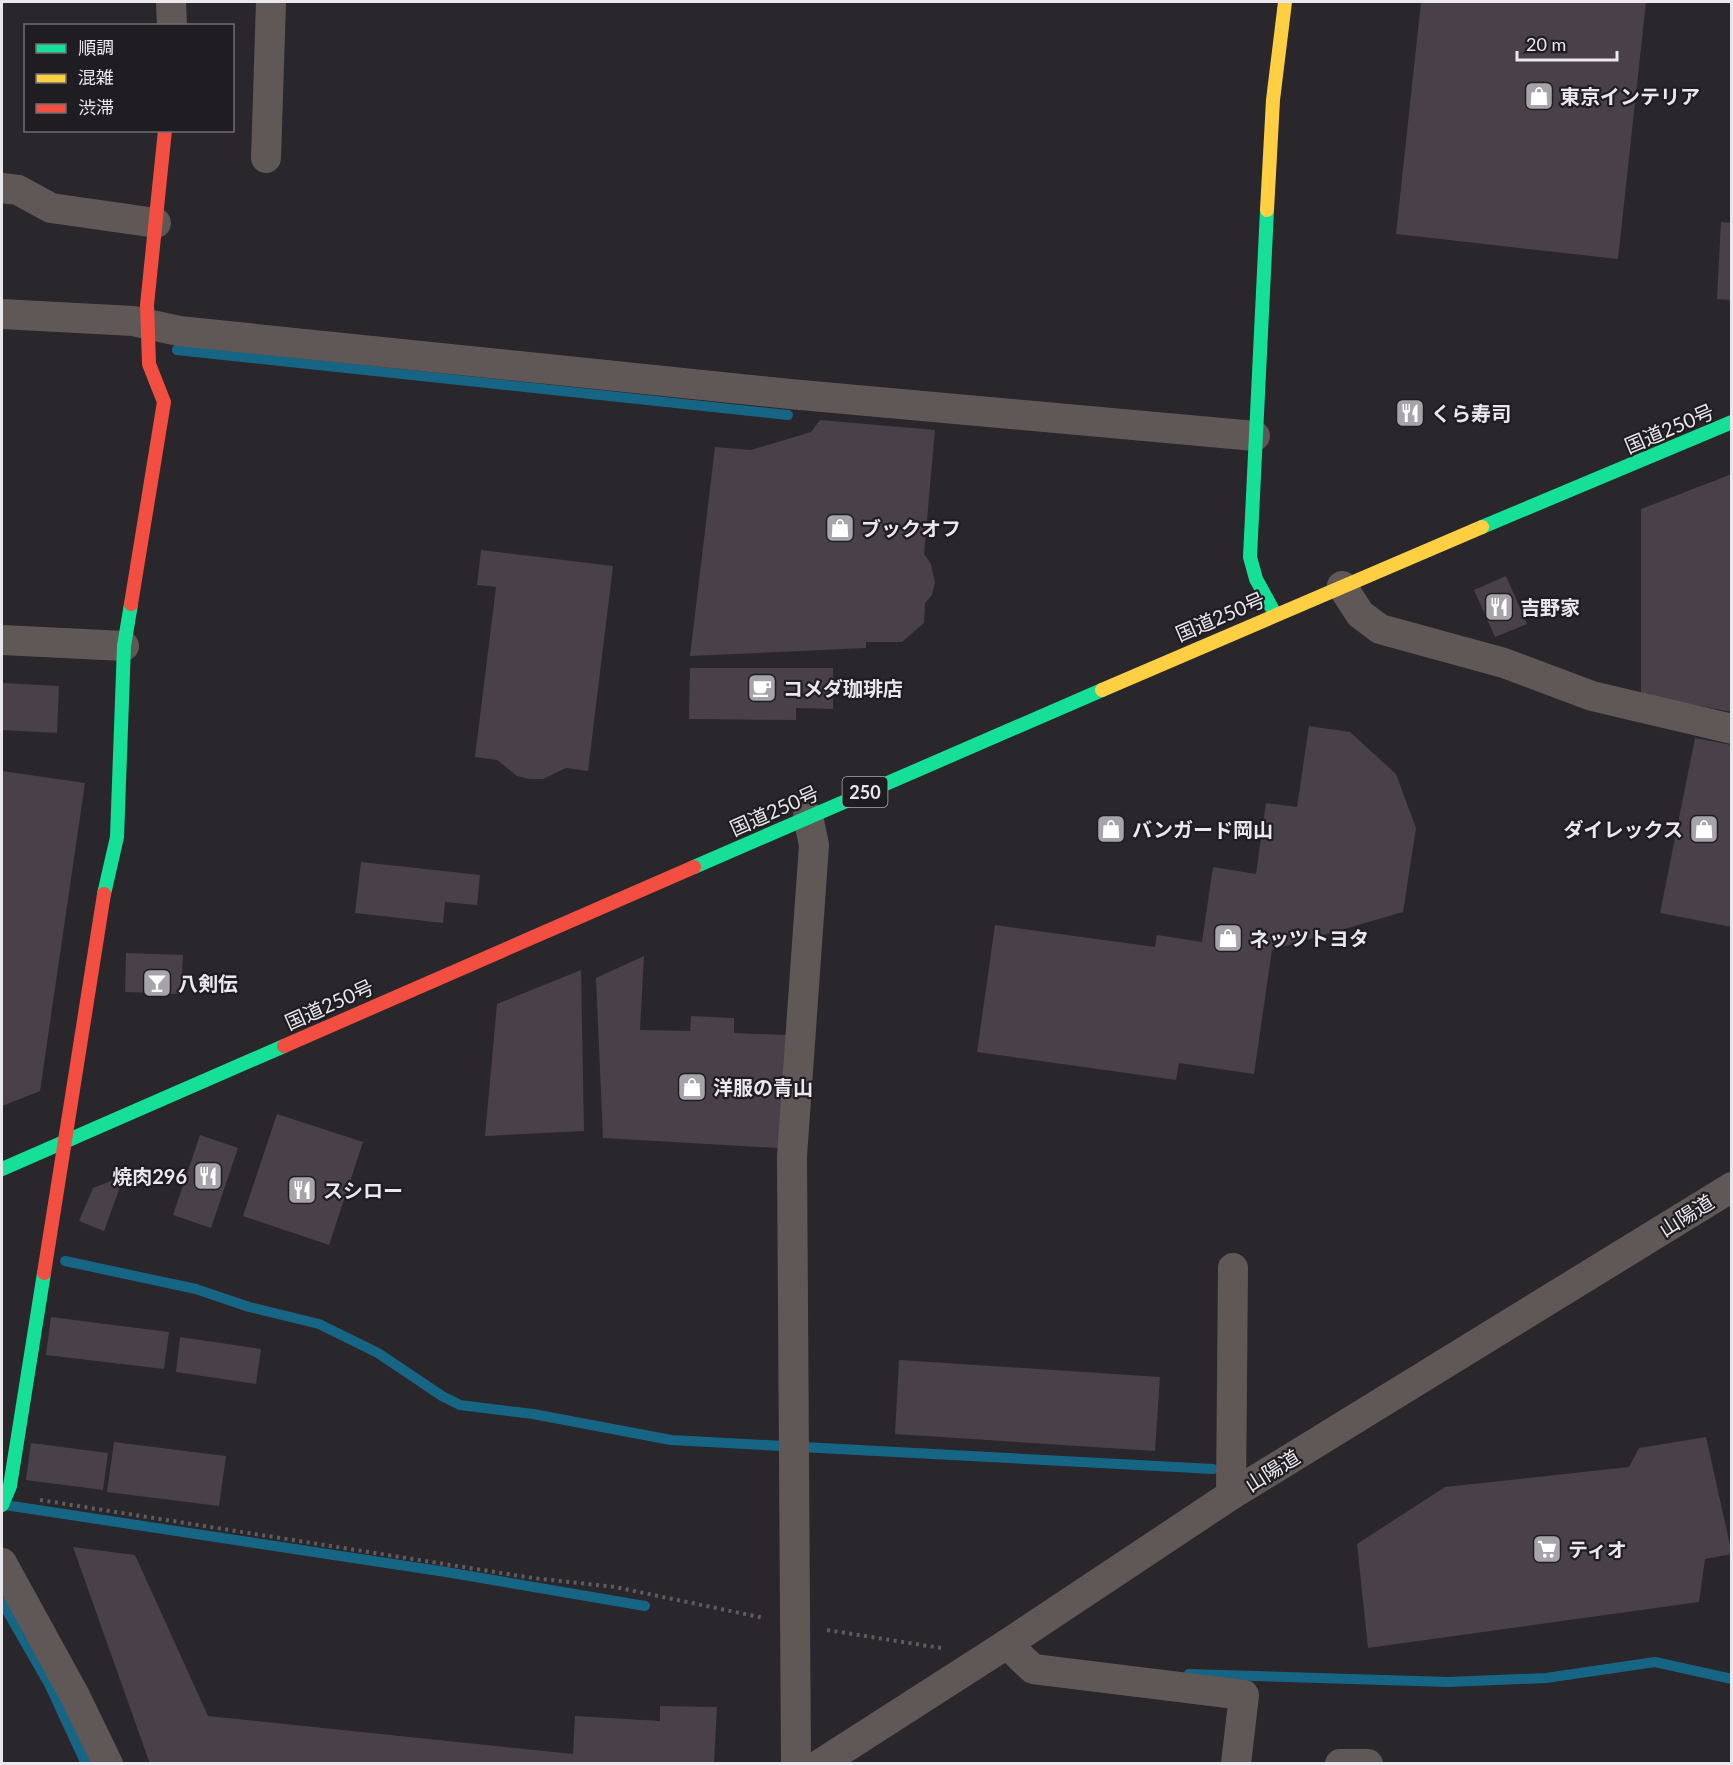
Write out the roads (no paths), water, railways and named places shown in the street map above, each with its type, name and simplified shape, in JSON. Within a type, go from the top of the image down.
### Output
[{"type":"main road","points":[[1275,614],[1256,579],[1250,557],[1273,100],[1285,2]]},
{"type":"main road","points":[[3,1500],[10,1486],[103,897],[117,837],[124,646],[164,402],[149,364],[147,305],[165,132]]},
{"type":"main road","name":"国道250号","points":[[2,1169],[1275,614],[1731,422]]},
{"type":"street","points":[[171,2],[172,24]]},
{"type":"street","points":[[267,158],[270,2]]},
{"type":"street","points":[[2,188],[18,190],[51,208],[156,223]]},
{"type":"street","points":[[2,314],[133,321],[178,331],[790,394],[1255,436]]},
{"type":"street","points":[[1342,586],[1360,614],[1380,628],[1504,663],[1593,696],[1731,729]]},
{"type":"street","points":[[2,640],[124,646]]},
{"type":"street","points":[[796,1764],[792,1156],[814,845],[808,816]]},
{"type":"street","name":"山陽道","points":[[820,1764],[998,1650],[1231,1495],[1731,1187]]},
{"type":"street","points":[[1231,1495],[1233,1268]]},
{"type":"street","points":[[2,1563],[75,1696],[108,1764]]},
{"type":"street","points":[[998,1650],[1033,1669],[1244,1695],[1236,1764]]},
{"type":"street","points":[[1340,1764],[1368,1764]]},
{"type":"waterway","points":[[177,350],[788,415]]},
{"type":"waterway","points":[[65,1261],[196,1289],[249,1307],[319,1324],[378,1353],[442,1396],[460,1405],[533,1414],[671,1440],[1213,1469]]},
{"type":"waterway","points":[[5,1505],[446,1572],[645,1606]]},
{"type":"waterway","points":[[2,1602],[49,1684],[86,1764]]},
{"type":"waterway","points":[[1189,1674],[1448,1682],[1546,1678],[1655,1662],[1732,1679]]},
{"type":"place","name":"東京インテリア","points":[[1539,96]]},
{"type":"place","name":"くら寿司","points":[[1410,413]]},
{"type":"place","name":"ブックオフ","points":[[840,528]]},
{"type":"place","name":"吉野家","points":[[1499,607]]},
{"type":"place","name":"コメダ珈琲店","points":[[762,688]]},
{"type":"place","name":"バンガード岡山","points":[[1111,829]]},
{"type":"place","name":"ダイレックス","points":[[1704,829]]},
{"type":"place","name":"ネッツトヨタ","points":[[1228,938]]},
{"type":"place","name":"八剣伝","points":[[157,983]]},
{"type":"place","name":"洋服の青山","points":[[692,1087]]},
{"type":"place","name":"焼肉296","points":[[208,1176]]},
{"type":"place","name":"スシロー","points":[[302,1190]]},
{"type":"place","name":"ティオ","points":[[1547,1549]]}]
